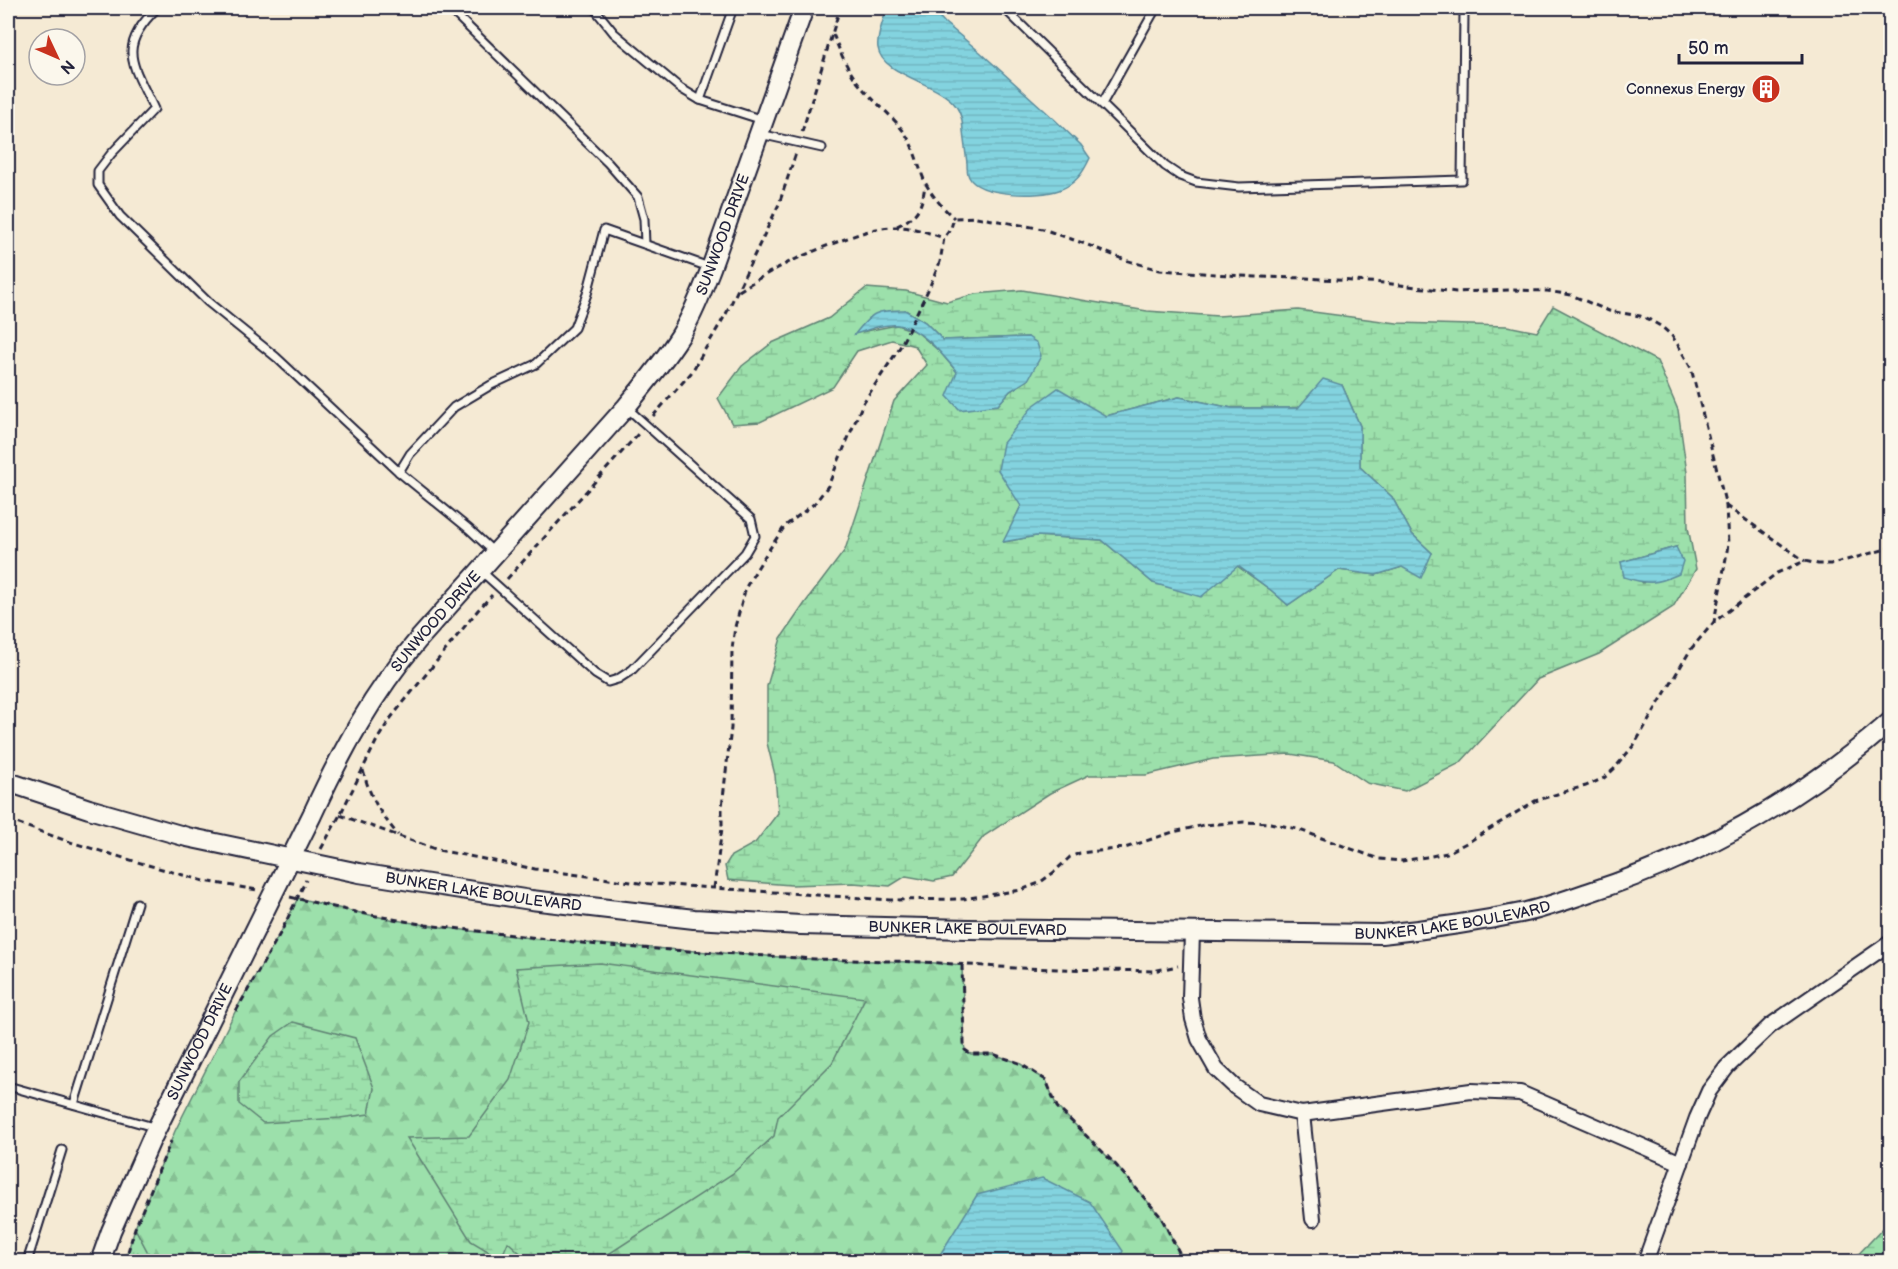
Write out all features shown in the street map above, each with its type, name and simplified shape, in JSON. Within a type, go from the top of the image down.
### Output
[{"type":"main road","name":"SUNWOOD DRIVE","points":[[100,1262],[111,1231],[157,1128],[332,771],[377,693],[411,649],[627,407],[681,335],[711,268],[804,8]]},
{"type":"main road","name":"BUNKER LAKE BOULEVARD","points":[[8,782],[135,823],[234,847],[418,883],[531,900],[694,919],[944,929],[1382,934],[1445,927],[1528,911],[1614,885],[1685,856],[1760,817],[1836,766],[1890,722]]},
{"type":"street","points":[[1192,933],[1190,998],[1199,1039],[1216,1069],[1236,1088],[1259,1104],[1302,1114],[1471,1091],[1520,1093],[1681,1163]]},
{"type":"street","points":[[1646,1262],[1697,1118],[1709,1091],[1727,1067],[1770,1026],[1890,943]]},
{"type":"street","points":[[1302,1114],[1313,1219]]},
{"type":"lane","points":[[157,8],[147,18],[130,44],[133,64],[154,109],[98,171],[98,186],[120,216],[208,302],[276,357],[399,472],[470,529],[496,554]]},
{"type":"lane","points":[[448,8],[608,164],[638,197],[644,219],[645,244]]},
{"type":"lane","points":[[594,8],[614,33],[680,88],[700,100],[761,127],[822,148]]},
{"type":"lane","points":[[700,100],[733,8]]},
{"type":"lane","points":[[1004,8],[1165,166],[1180,176],[1196,182],[1239,188],[1462,180],[1464,13],[1470,8]]},
{"type":"lane","points":[[1102,104],[1156,8]]},
{"type":"lane","points":[[399,472],[410,454],[454,407],[490,385],[536,364],[574,328],[587,294],[604,230],[711,268]]},
{"type":"lane","points":[[481,571],[595,674],[608,682],[632,670],[745,553],[755,536],[751,519],[627,407]]},
{"type":"lane","points":[[74,1104],[137,903]]},
{"type":"lane","points":[[8,1086],[157,1128]]},
{"type":"lane","points":[[27,1262],[62,1150]]},
{"type":"path","points":[[832,32],[849,70],[907,137],[926,183],[940,205],[954,218],[976,217],[1043,229],[1125,260],[1160,270],[1256,278],[1306,278],[1384,283],[1456,292],[1547,291],[1571,295],[1609,310],[1640,316],[1662,327],[1672,336],[1691,368],[1726,506],[1728,544],[1714,622]]},
{"type":"path","points":[[738,292],[768,272],[798,257],[867,232],[896,226],[906,221],[916,214],[921,206],[926,183]]},
{"type":"path","points":[[714,888],[731,728],[732,649],[735,627],[746,587],[785,526],[815,503],[828,486],[863,403],[900,347],[929,288],[939,262],[944,238],[954,218]]},
{"type":"path","points":[[896,226],[944,238]]},
{"type":"path","points":[[1726,506],[1805,561],[1832,564],[1890,548]]},
{"type":"path","points":[[328,836],[340,815],[438,850],[535,869],[639,883],[891,900],[963,899],[1021,891],[1039,883],[1070,857],[1080,853],[1125,848],[1173,832],[1204,825],[1270,823],[1297,829],[1379,859],[1402,861],[1447,853],[1470,842],[1536,801],[1586,786],[1609,774],[1634,745],[1691,649],[1714,622],[1777,573],[1805,561]]},
{"type":"path","points":[[363,770],[373,800],[399,836]]},
{"type":"path","points":[[8,820],[67,841],[154,867],[204,881],[251,889]]},
{"type":"path","points":[[233,1017],[298,898],[384,918],[529,938],[685,951],[1015,968],[1153,971],[1191,964]]},
{"type":"path","points":[[962,965],[965,1050],[971,1054],[993,1054],[1019,1063],[1046,1080],[1057,1107],[1114,1163],[1161,1217],[1184,1262]]},
{"type":"path","points":[[124,1262],[135,1228],[175,1131]]},
{"type":"green space","points":[[866,288],[906,291],[947,302],[975,294],[1022,290],[1147,311],[1218,316],[1298,310],[1397,323],[1507,326],[1537,332],[1553,306],[1657,361],[1678,410],[1687,473],[1688,527],[1696,569],[1673,607],[1599,654],[1538,679],[1460,763],[1405,791],[1367,783],[1334,761],[1290,754],[1213,759],[1146,775],[1089,775],[1050,793],[984,836],[952,877],[934,881],[906,876],[890,886],[853,883],[791,885],[728,880],[725,866],[731,856],[755,843],[778,813],[775,775],[767,743],[767,686],[781,638],[845,550],[894,401],[927,365],[915,346],[892,340],[857,351],[833,387],[760,422],[732,424],[718,398],[742,366],[772,343],[829,318]],"holes":[[[905,310],[925,322],[943,340],[1028,337],[1028,380],[1010,391],[998,405],[957,372],[940,352],[917,332],[897,325],[856,333]],[[1342,385],[1360,426],[1360,467],[1392,497],[1412,534],[1432,553],[1402,567],[1376,575],[1339,570],[1288,605],[1237,566],[1153,583],[1102,540],[1036,536],[1004,542],[1021,506],[1106,416],[1179,397],[1232,408],[1298,408]],[[1676,547],[1643,583],[1621,562]]]},
{"type":"green space","points":[[298,898],[394,920],[523,937],[812,959],[962,965],[965,1050],[971,1054],[993,1054],[1019,1063],[1046,1080],[1057,1107],[1114,1163],[1161,1217],[1184,1261],[153,1262],[135,1228],[175,1131],[238,1006]]},
{"type":"green space","points":[[600,963],[865,998],[832,1063],[778,1117],[774,1136],[732,1174],[598,1261],[529,1261],[508,1242],[501,1259],[471,1241],[407,1138],[469,1136],[510,1080],[529,1022],[516,968]]},
{"type":"green space","points":[[293,1022],[355,1038],[374,1088],[369,1114],[263,1123],[239,1104],[239,1082],[273,1036]]},
{"type":"green space","points":[[1890,1221],[1890,1261],[1852,1261]]},
{"type":"green space","points":[[135,1228],[153,1261],[125,1261]]},
{"type":"water","points":[[887,8],[932,9],[1081,145],[1090,158],[1078,177],[1070,185],[1059,190],[1038,194],[997,192],[975,184],[968,174],[962,123],[956,106],[937,91],[889,66],[882,58],[878,48],[878,39]]},
{"type":"water","points":[[905,310],[925,322],[943,340],[1028,337],[1037,343],[1041,356],[1028,380],[1010,391],[998,405],[960,410],[947,396],[957,372],[924,337],[907,327],[898,325],[876,327],[855,334],[876,313]]},
{"type":"water","points":[[1323,379],[1342,385],[1360,426],[1360,467],[1392,497],[1412,534],[1432,553],[1421,578],[1402,567],[1376,575],[1339,570],[1288,605],[1238,566],[1201,597],[1153,583],[1102,540],[1036,536],[1003,542],[1021,506],[998,470],[1003,443],[1033,406],[1058,388],[1106,416],[1179,397],[1232,408],[1298,408]]},
{"type":"water","points":[[1676,547],[1683,561],[1679,574],[1652,582],[1624,577],[1621,562]]},
{"type":"water","points":[[1042,1178],[1090,1202],[1123,1251],[1118,1261],[936,1261],[977,1195]]},
{"type":"place","name":"Connexus Energy","points":[[1766,89]]}]
